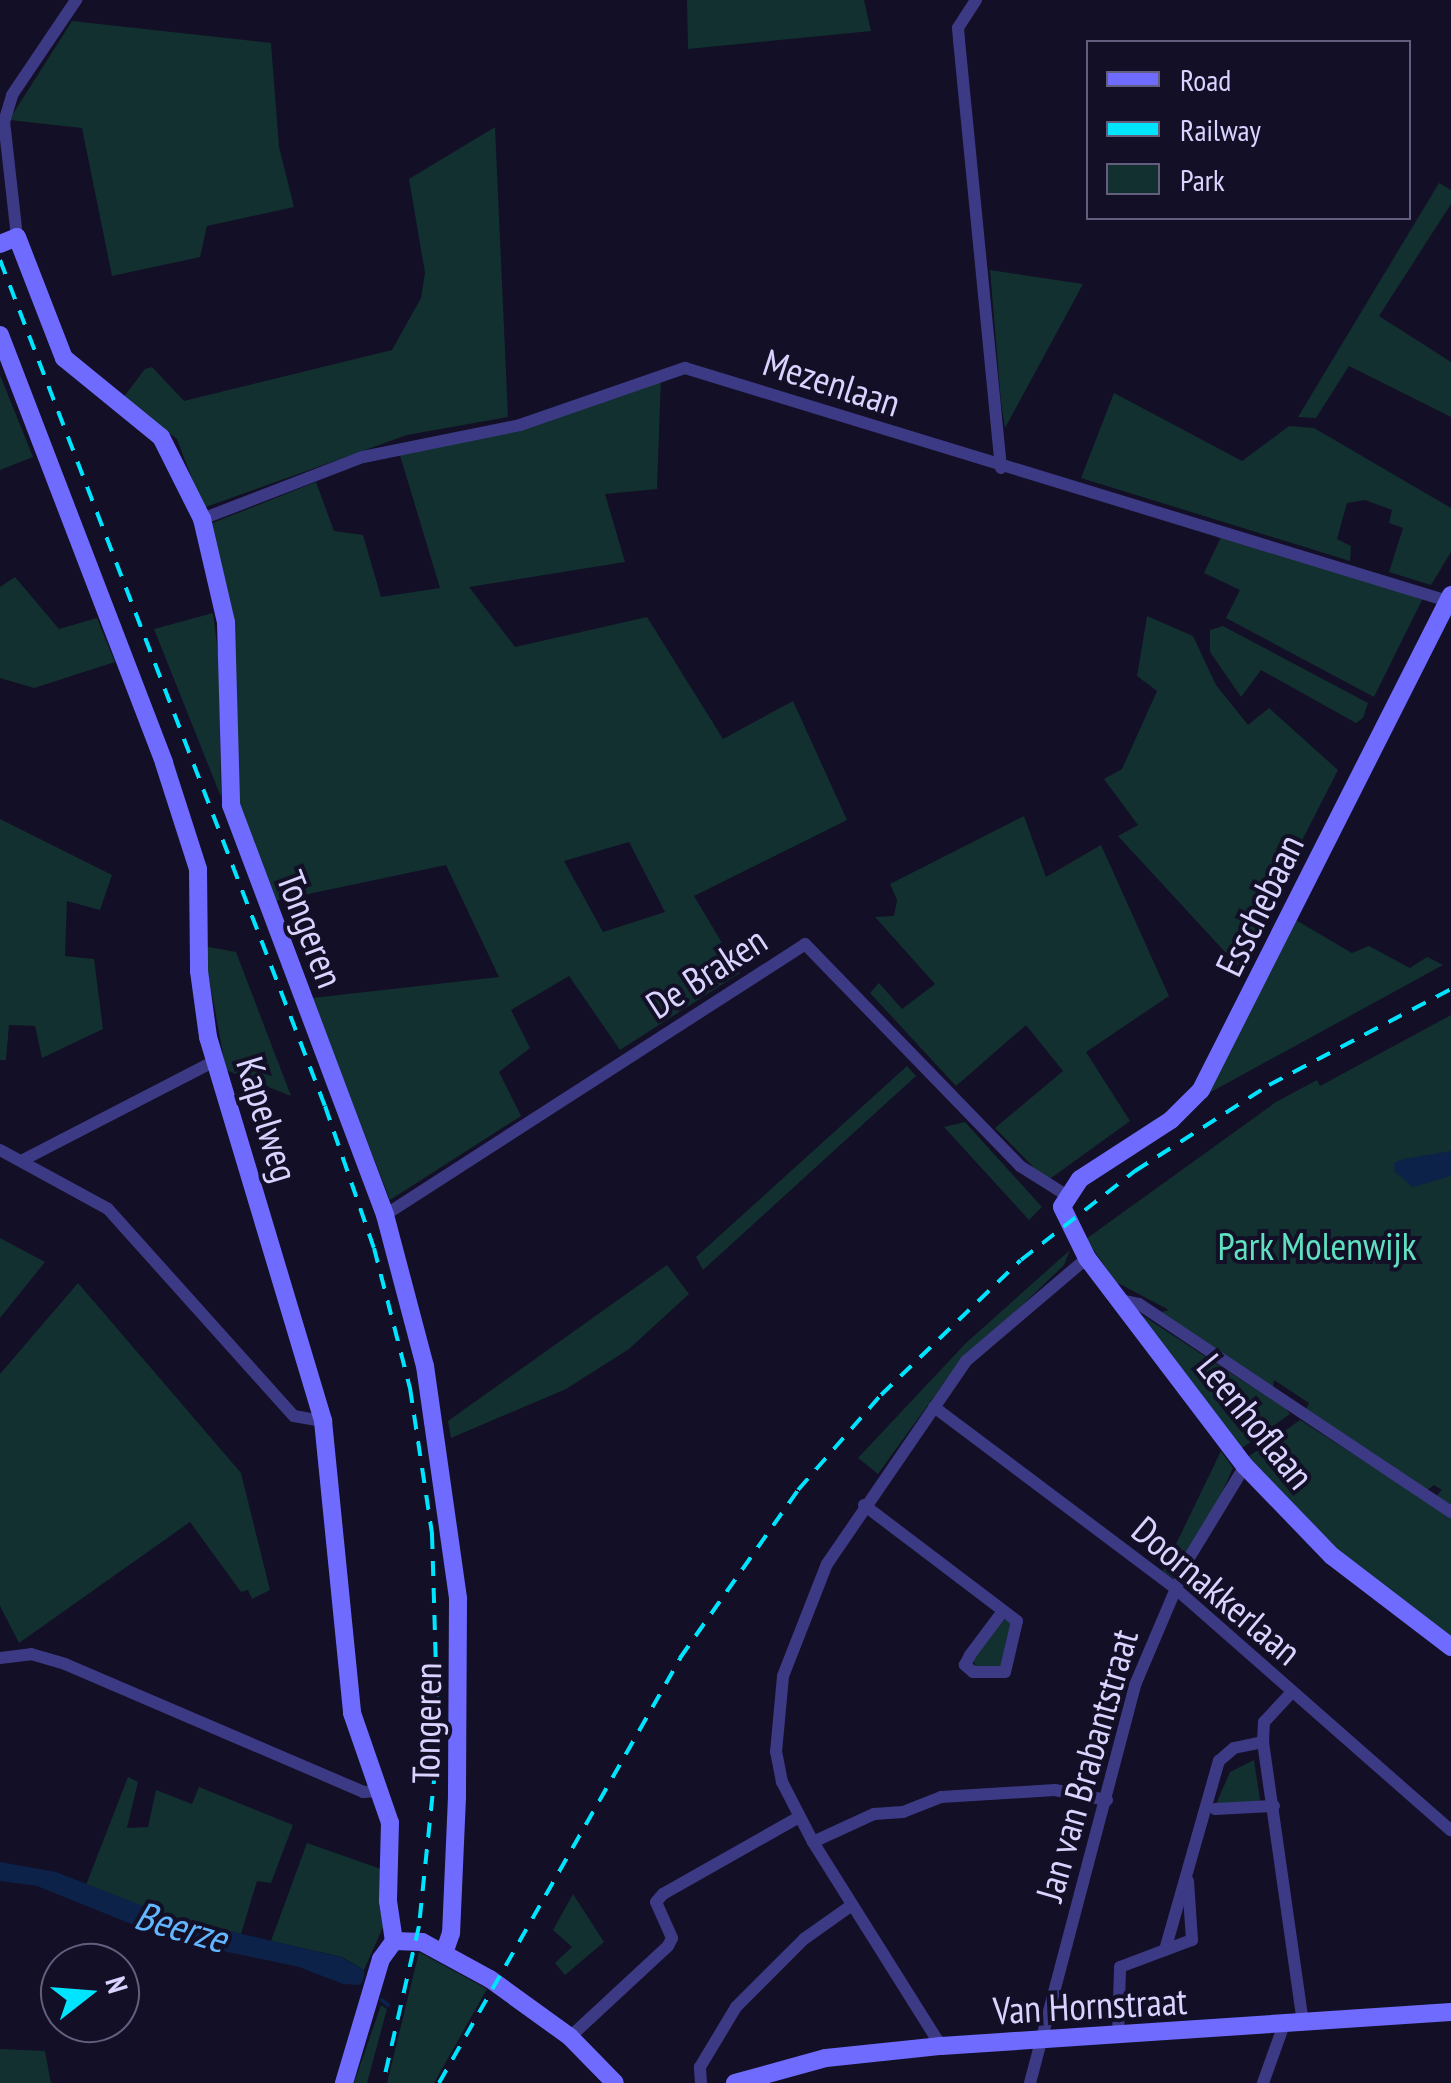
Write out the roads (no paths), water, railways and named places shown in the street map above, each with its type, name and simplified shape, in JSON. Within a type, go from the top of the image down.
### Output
[{"type":"street","name":"Tongeren","points":[[76,0],[12,95],[4,122],[8,241],[64,358],[161,437],[202,519],[226,622],[230,805],[384,1215],[424,1366],[454,1548],[459,1750],[451,1933],[444,1953]]},
{"type":"street","points":[[976,0],[958,28],[1001,468]]},
{"type":"street","name":"Kapelweg","points":[[0,335],[193,853],[200,895],[198,971],[215,1061],[323,1421],[352,1713],[380,1790],[392,1841],[388,1901],[394,1941]]},
{"type":"street","name":"Mezenlaan","points":[[202,519],[363,457],[520,425],[686,368],[1001,468],[1450,599]]},
{"type":"street","name":"Esschebaan","points":[[1066,1195],[1201,1090],[1450,599]]},
{"type":"street","name":"De Braken","points":[[384,1215],[805,944],[1020,1166],[1066,1195]]},
{"type":"street","points":[[23,1160],[215,1061]]},
{"type":"street","points":[[0,1150],[108,1210],[294,1416],[323,1421]]},
{"type":"street","name":"Leenhoflaan","points":[[1066,1195],[1062,1212],[1087,1258],[1244,1466],[1332,1556],[1451,1647]]},
{"type":"street","points":[[941,2046],[799,1818],[778,1769],[782,1676],[808,1599],[864,1505],[966,1361],[1087,1258]]},
{"type":"street","points":[[1119,1300],[1139,1304],[1451,1512]]},
{"type":"street","name":"Doornakkerlaan","points":[[934,1407],[1176,1588],[1451,1831]]},
{"type":"street","name":"Jan van Brabantstraat","points":[[1030,2083],[1135,1685],[1176,1588],[1244,1466]]},
{"type":"street","points":[[864,1505],[1004,1611],[1020,1626],[1008,1666],[999,1673],[974,1672],[965,1665],[1004,1611]]},
{"type":"street","points":[[0,1658],[44,1657],[363,1792],[380,1790]]},
{"type":"street","points":[[1292,1692],[1264,1722],[1263,1742],[1302,2024]]},
{"type":"street","points":[[1165,1950],[1219,1762],[1234,1748],[1263,1742]]},
{"type":"street","points":[[812,1842],[874,1814],[903,1812],[941,1797],[1056,1790],[1107,1800]]},
{"type":"street","points":[[1215,1809],[1274,1806]]},
{"type":"street","points":[[570,2037],[668,1946],[672,1938],[656,1902],[663,1894],[799,1818]]},
{"type":"street","points":[[1118,2036],[1120,1967],[1192,1940],[1187,1868]]},
{"type":"street","points":[[701,2083],[700,2067],[736,2007],[804,1940],[852,1905]]},
{"type":"street","points":[[344,2083],[381,1959],[394,1941],[410,1938],[444,1953],[570,2037],[615,2083]]},
{"type":"street","name":"Van Hornstraat","points":[[735,2083],[826,2058],[941,2046],[1283,2027],[1451,2012]]},
{"type":"street","points":[[1263,2083],[1283,2027]]},
{"type":"water","points":[[1451,1151],[1451,1176],[1413,1187],[1395,1172],[1394,1163],[1403,1159]]},
{"type":"water","points":[[0,1862],[56,1872],[177,1919],[341,1957],[364,1970],[364,1977],[360,1985],[343,1984],[299,1967],[171,1940],[37,1886],[0,1881]]},
{"type":"waterway","name":"Beerze","points":[[382,2000],[388,2005]]},
{"type":"railway","points":[[0,260],[325,1106],[374,1248],[410,1388],[432,1534],[438,1742],[419,1926],[383,2083]]},
{"type":"railway","points":[[439,2083],[680,1658],[798,1490],[881,1395],[1021,1260],[1135,1171],[1269,1085],[1451,989]]},
{"type":"park label","name":"Park Molenwijk","points":[[1317,1246]]}]
